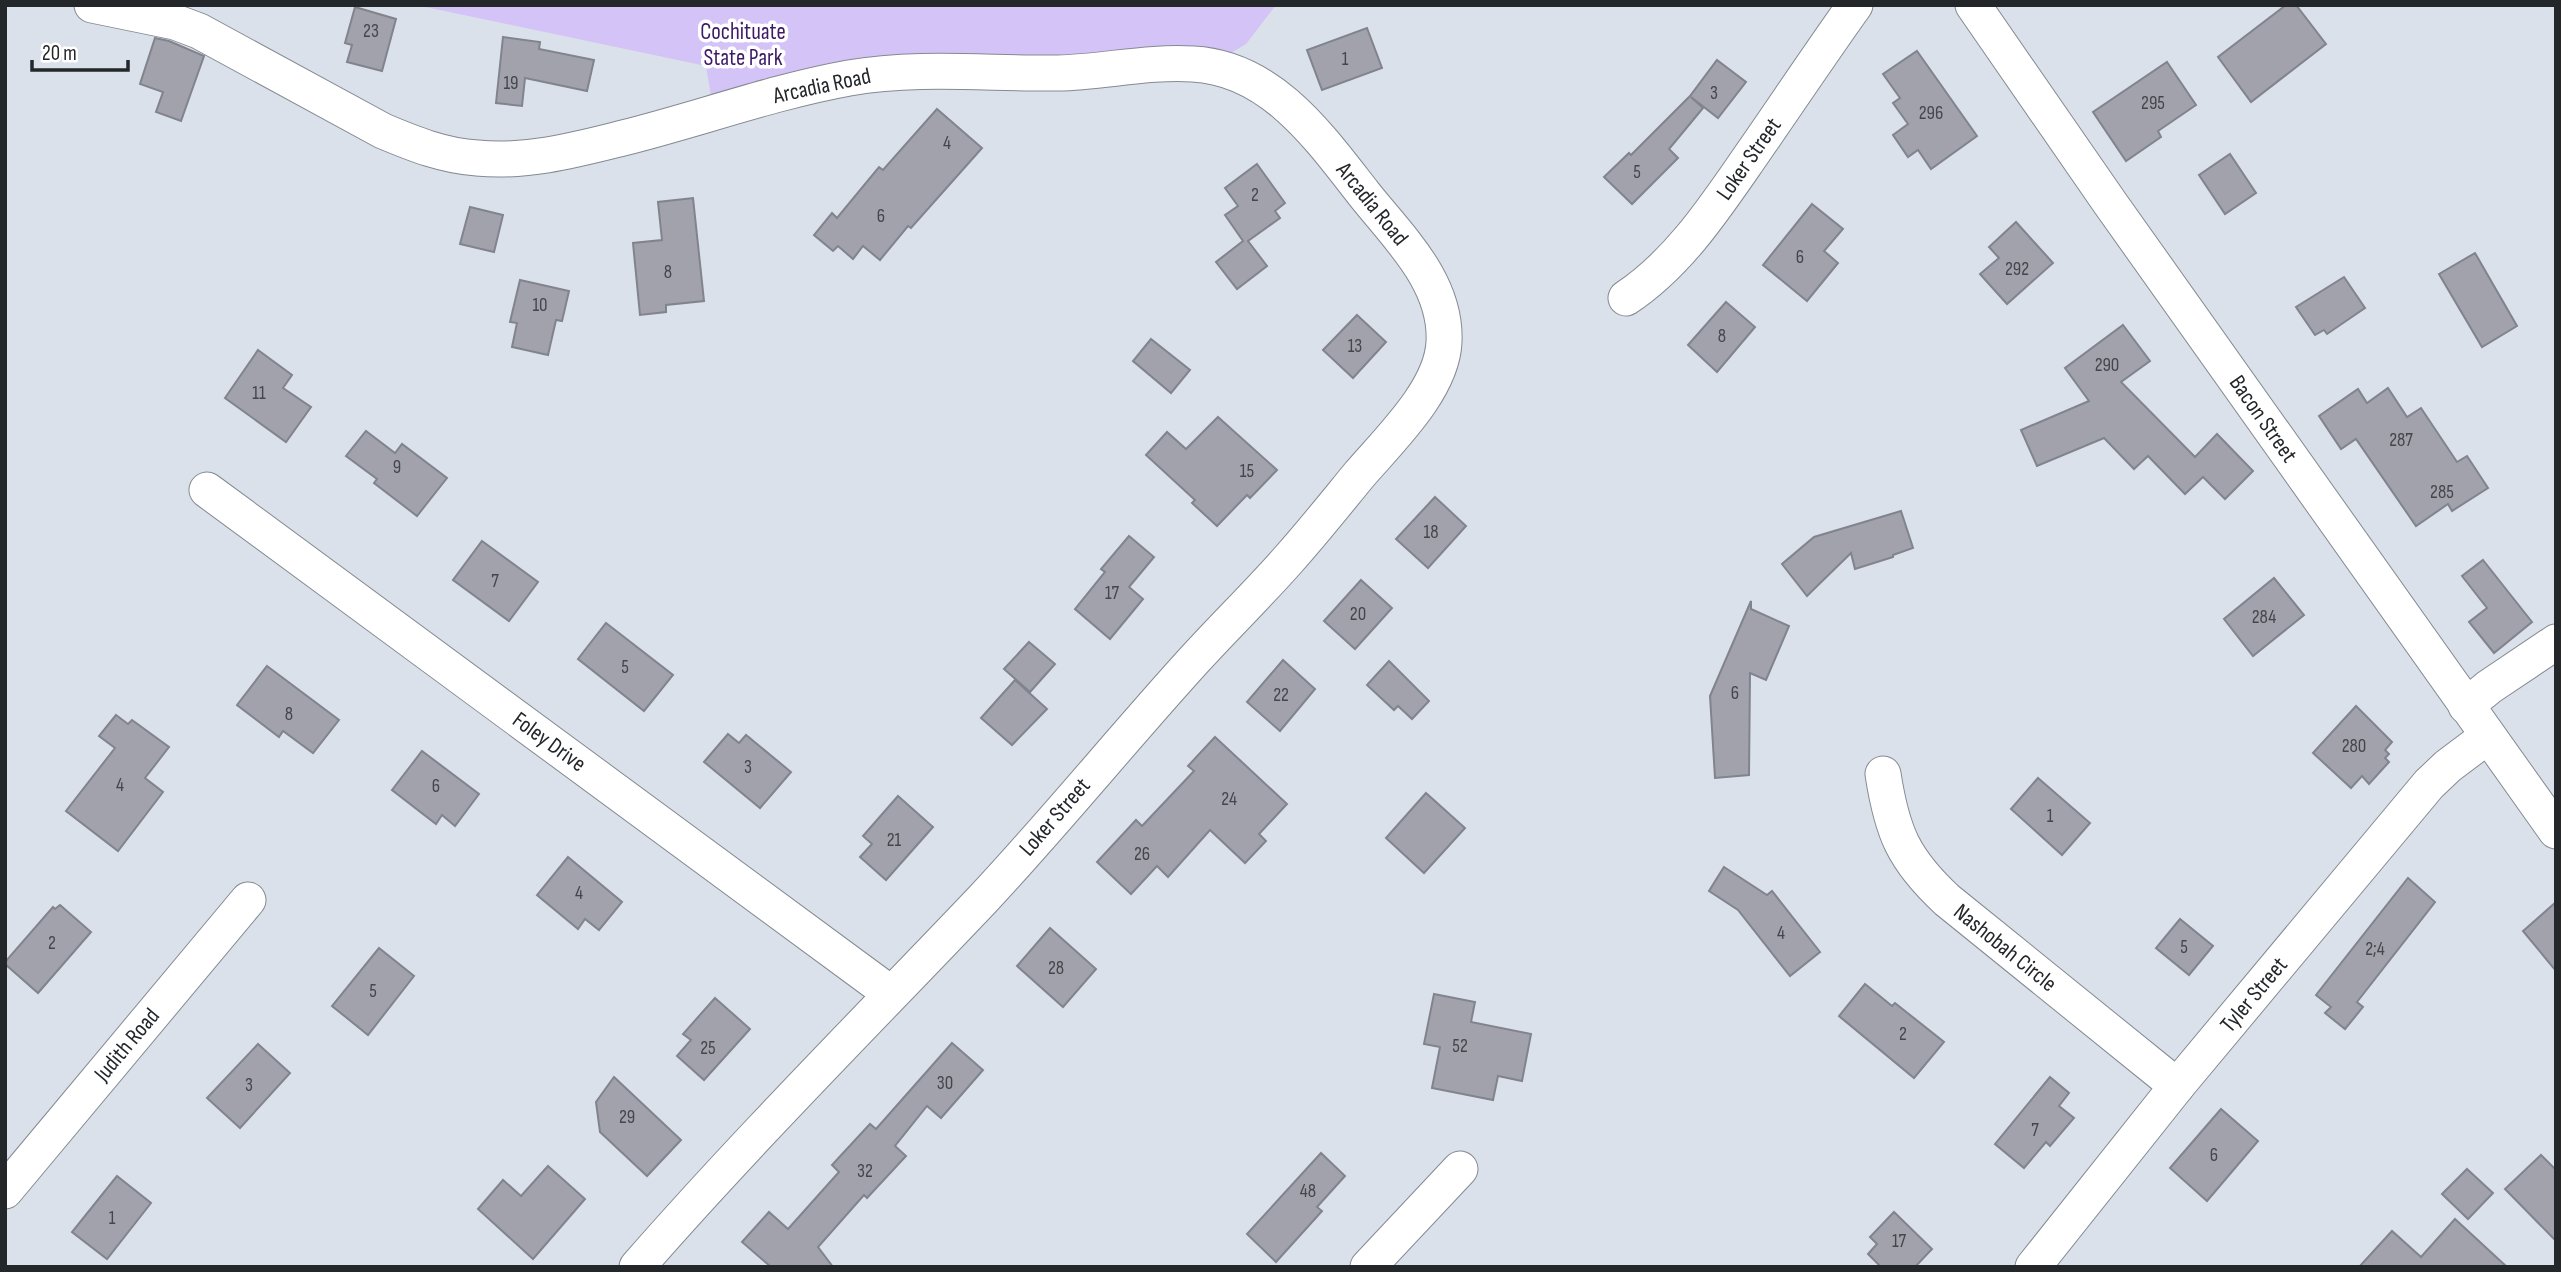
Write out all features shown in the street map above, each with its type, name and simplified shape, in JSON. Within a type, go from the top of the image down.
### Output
[{"type":"street","name":"Arcadia Road","points":[[92,5],[175,22],[199,31],[414,145],[475,158],[540,157],[581,149],[672,127],[715,112],[803,88],[888,72],[1092,72],[1195,64],[1220,68],[1260,85],[1308,126],[1325,145],[1410,251],[1432,285],[1441,309],[1444,346]]},
{"type":"street","name":"Loker Street","points":[[1626,298],[1663,267],[1718,204],[1855,5]]},
{"type":"street","name":"Bacon Street","points":[[1973,5],[2110,203],[2556,831]]},
{"type":"street","name":"Loker Street","points":[[637,1267],[737,1154],[1001,879],[1196,658],[1289,559],[1408,417],[1434,378],[1444,346]]},
{"type":"street","name":"Foley Drive","points":[[208,490],[890,993]]},
{"type":"street","points":[[2466,706],[2489,687],[2556,642]]},
{"type":"street","name":"Tyler Street","points":[[2033,1267],[2178,1086],[2430,784],[2448,766],[2488,736]]},
{"type":"street","name":"Nashobah Circle","points":[[1883,774],[1889,812],[1902,847],[1922,877],[2178,1086]]},
{"type":"street","name":"Judith Road","points":[[5,1191],[248,900]]},
{"type":"street","points":[[1368,1267],[1460,1168]]},
{"type":"green space","name":"Cochituate State Park","points":[[416,5],[1276,5],[1246,44],[1231,53],[711,96],[706,66]]},
{"type":"building","points":[[2286,5],[2296,5],[2326,44],[2251,102],[2218,57]]},
{"type":"building","points":[[355,7],[396,19],[382,71],[347,62],[352,45],[345,43]]},
{"type":"building","points":[[1367,28],[1382,68],[1322,90],[1307,50]]},
{"type":"building","points":[[503,37],[540,42],[539,49],[594,60],[587,91],[525,78],[522,106],[496,103]]},
{"type":"building","points":[[155,38],[204,56],[181,121],[156,112],[163,92],[140,84]]},
{"type":"building","points":[[1917,51],[1977,136],[1931,169],[1918,150],[1908,157],[1893,135],[1908,124],[1893,103],[1900,98],[1883,74]]},
{"type":"building","points":[[1717,60],[1746,82],[1718,118],[1691,97],[1703,108],[1669,149],[1678,158],[1632,204],[1604,177],[1629,153],[1631,155],[1690,96]]},
{"type":"building","points":[[2167,62],[2196,105],[2158,131],[2161,137],[2126,161],[2093,112]]},
{"type":"building","points":[[937,109],[982,148],[911,228],[908,226],[880,260],[863,246],[853,259],[838,246],[833,251],[814,235],[832,213],[837,218],[879,167],[883,170]]},
{"type":"building","points":[[2230,154],[2256,193],[2225,214],[2199,175]]},
{"type":"building","points":[[1257,164],[1285,203],[1275,211],[1280,218],[1248,241],[1267,266],[1237,289],[1216,262],[1243,241],[1225,215],[1238,206],[1225,188]]},
{"type":"building","points":[[693,198],[704,301],[666,305],[666,312],[640,315],[633,243],[662,240],[658,202]]},
{"type":"building","points":[[1812,204],[1843,229],[1824,251],[1838,263],[1807,301],[1763,265]]},
{"type":"building","points":[[470,207],[503,215],[494,252],[460,244]]},
{"type":"building","points":[[2016,222],[2053,263],[2007,304],[1980,274],[1999,258],[1989,247]]},
{"type":"building","points":[[2475,253],[2517,326],[2482,347],[2439,274]]},
{"type":"building","points":[[2344,277],[2365,308],[2327,334],[2324,330],[2315,335],[2296,307]]},
{"type":"building","points":[[520,280],[569,291],[562,321],[556,320],[548,355],[512,347],[517,323],[510,322]]},
{"type":"building","points":[[1726,302],[1755,327],[1717,372],[1688,345]]},
{"type":"building","points":[[1357,315],[1386,342],[1353,378],[1323,350]]},
{"type":"building","points":[[2123,325],[2150,361],[2121,382],[2195,457],[2217,434],[2253,471],[2225,499],[2203,477],[2185,494],[2148,456],[2134,469],[2104,438],[2037,466],[2021,430],[2089,401],[2065,368]]},
{"type":"building","points":[[1151,339],[1190,370],[1171,393],[1133,361]]},
{"type":"building","points":[[258,350],[292,375],[283,388],[311,407],[286,442],[225,398]]},
{"type":"building","points":[[2388,388],[2407,417],[2421,408],[2457,462],[2467,456],[2488,488],[2452,511],[2448,504],[2416,526],[2356,439],[2341,449],[2319,416],[2358,389],[2367,403]]},
{"type":"building","points":[[1218,417],[1277,470],[1250,498],[1247,495],[1217,526],[1192,503],[1195,500],[1146,455],[1167,432],[1186,449]]},
{"type":"building","points":[[366,431],[395,453],[402,444],[447,478],[417,516],[374,483],[377,479],[346,456]]},
{"type":"building","points":[[1435,497],[1466,526],[1428,568],[1396,539]]},
{"type":"building","points":[[1901,511],[1913,548],[1855,569],[1851,553],[1807,596],[1782,564],[1814,537]]},
{"type":"building","points":[[1129,536],[1154,557],[1129,587],[1143,599],[1110,639],[1075,609],[1105,572],[1101,569]]},
{"type":"building","points":[[482,541],[538,582],[509,621],[453,580]]},
{"type":"building","points":[[2483,560],[2532,622],[2494,653],[2469,622],[2487,608],[2462,576]]},
{"type":"building","points":[[2274,578],[2304,615],[2253,656],[2224,619]]},
{"type":"building","points":[[1361,580],[1392,608],[1355,649],[1324,621]]},
{"type":"building","points":[[1751,601],[1751,609],[1789,626],[1766,680],[1750,673],[1749,775],[1715,778],[1710,696]]},
{"type":"building","points":[[606,623],[673,675],[644,711],[578,659]]},
{"type":"building","points":[[1029,642],[1055,664],[1030,692],[1004,669]]},
{"type":"building","points":[[1283,660],[1315,689],[1280,731],[1247,702]]},
{"type":"building","points":[[1389,661],[1429,701],[1412,719],[1398,706],[1394,710],[1367,685]]},
{"type":"building","points":[[267,666],[339,720],[313,753],[283,731],[279,737],[237,705]]},
{"type":"building","points":[[1015,680],[1047,709],[1012,745],[981,718]]},
{"type":"building","points":[[2356,706],[2392,742],[2385,750],[2389,754],[2385,758],[2389,762],[2369,784],[2362,776],[2351,788],[2313,753]]},
{"type":"building","points":[[116,715],[128,724],[132,720],[169,747],[145,778],[163,792],[118,851],[66,811],[115,748],[99,736]]},
{"type":"building","points":[[728,734],[739,743],[746,735],[791,772],[760,808],[704,762]]},
{"type":"building","points":[[1215,737],[1287,804],[1259,834],[1266,841],[1245,863],[1210,830],[1168,877],[1157,866],[1131,894],[1097,862],[1136,820],[1142,826],[1194,771],[1188,766]]},
{"type":"building","points":[[422,751],[479,794],[455,826],[442,815],[436,824],[392,790]]},
{"type":"building","points":[[2038,778],[2090,823],[2062,855],[2011,809]]},
{"type":"building","points":[[1426,793],[1465,828],[1424,873],[1386,838]]},
{"type":"building","points":[[898,796],[933,827],[886,880],[860,857],[872,844],[863,836]]},
{"type":"building","points":[[568,857],[622,902],[599,930],[585,919],[578,929],[537,895]]},
{"type":"building","points":[[1724,867],[1767,895],[1772,891],[1820,952],[1790,976],[1738,910],[1709,891]]},
{"type":"building","points":[[2408,878],[2435,902],[2357,1002],[2363,1007],[2345,1029],[2325,1013],[2331,1007],[2316,995]]},
{"type":"building","points":[[2556,902],[2556,971],[2523,931]]},
{"type":"building","points":[[60,905],[91,932],[38,993],[5,962],[53,907],[55,909]]},
{"type":"building","points":[[2180,919],[2213,946],[2189,975],[2156,948]]},
{"type":"building","points":[[1050,928],[1096,969],[1063,1007],[1017,966]]},
{"type":"building","points":[[379,948],[414,976],[368,1035],[332,1006]]},
{"type":"building","points":[[1865,984],[1892,1006],[1895,1003],[1944,1042],[1914,1078],[1839,1016]]},
{"type":"building","points":[[1434,994],[1475,1002],[1471,1022],[1531,1034],[1522,1081],[1498,1076],[1493,1100],[1432,1088],[1440,1047],[1424,1044]]},
{"type":"building","points":[[715,998],[750,1029],[704,1080],[677,1056],[691,1040],[683,1034]]},
{"type":"building","points":[[952,1043],[983,1070],[941,1118],[927,1106],[895,1146],[906,1156],[867,1198],[864,1195],[818,1247],[833,1267],[771,1267],[742,1242],[769,1212],[788,1229],[839,1172],[832,1165],[870,1124],[876,1129]]},
{"type":"building","points":[[258,1044],[290,1073],[240,1128],[207,1098]]},
{"type":"building","points":[[614,1077],[681,1140],[647,1176],[600,1132],[596,1102]]},
{"type":"building","points":[[2050,1077],[2069,1093],[2059,1106],[2074,1118],[2050,1146],[2046,1142],[2024,1168],[1995,1144]]},
{"type":"building","points":[[2221,1109],[2258,1141],[2207,1201],[2170,1168]]},
{"type":"building","points":[[1321,1153],[1345,1176],[1317,1207],[1322,1211],[1276,1262],[1247,1234]]},
{"type":"building","points":[[2541,1155],[2556,1170],[2556,1241],[2505,1189]]},
{"type":"building","points":[[548,1166],[585,1199],[533,1259],[478,1209],[503,1180],[521,1196]]},
{"type":"building","points":[[2467,1169],[2493,1193],[2468,1219],[2442,1194]]},
{"type":"building","points":[[117,1176],[151,1203],[107,1259],[72,1232]]},
{"type":"building","points":[[1894,1212],[1932,1249],[1915,1267],[1881,1267],[1868,1254],[1877,1244],[1870,1237]]},
{"type":"building","points":[[2455,1219],[2507,1267],[2359,1267],[2392,1231],[2421,1257]]}]
